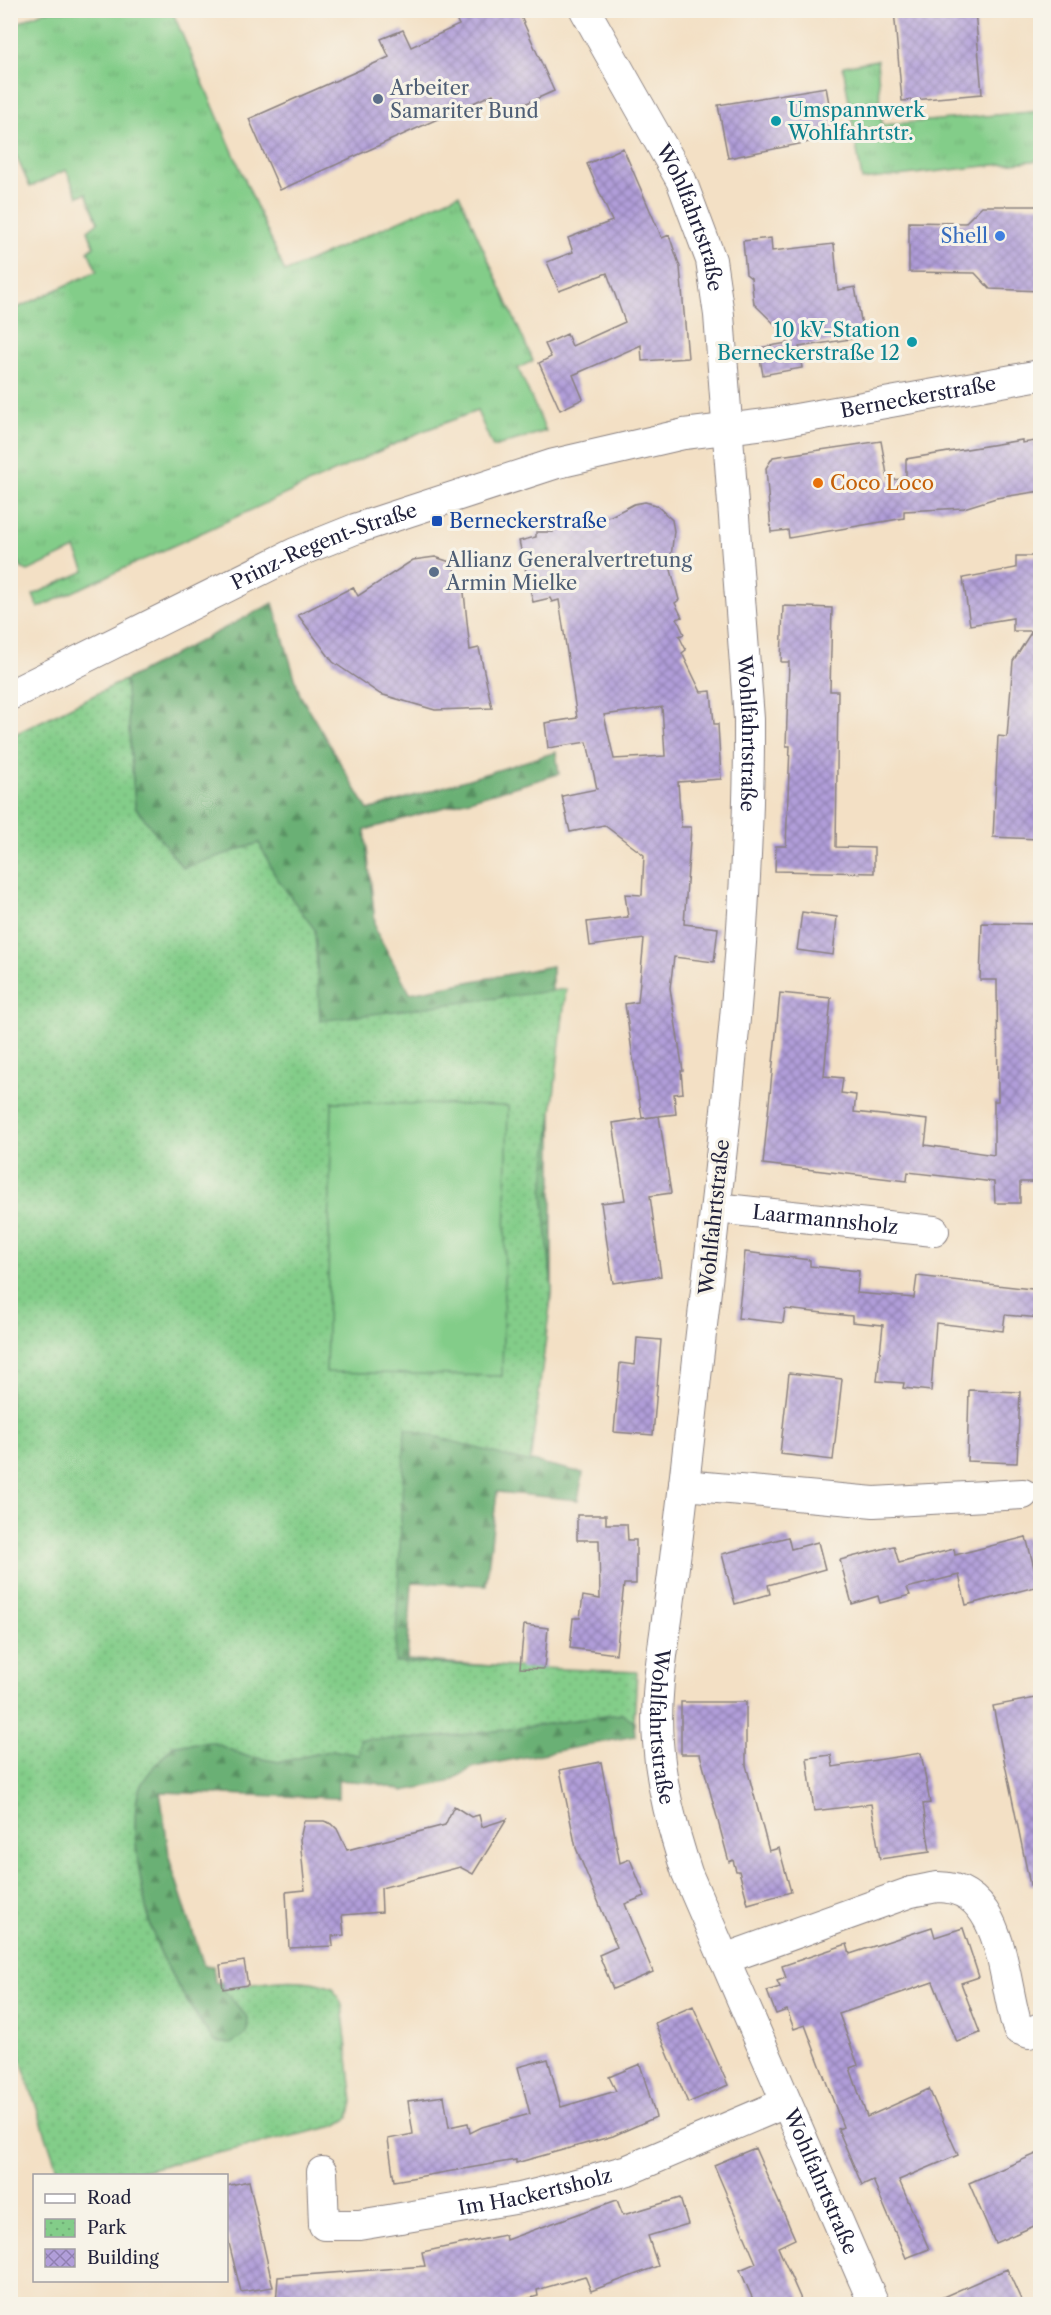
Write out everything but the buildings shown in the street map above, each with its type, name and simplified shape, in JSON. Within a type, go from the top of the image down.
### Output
[{"type":"street","name":"Wohlfahrtstraße","points":[[585,10],[681,180],[711,260],[719,315],[745,661],[749,786],[740,980],[716,1208],[661,1666],[657,1740],[671,1825],[687,1873],[874,2304]]},
{"type":"street","name":"Berneckerstraße","points":[[726,429],[786,421],[1041,375]]},
{"type":"street","name":"Prinz-Regent-Straße","points":[[10,695],[295,553],[355,528],[554,464],[684,434],[726,429]]},
{"type":"street","name":"Laarmannsholz","points":[[716,1208],[934,1232]]},
{"type":"street","points":[[684,1485],[874,1502],[934,1501],[1023,1494]]},
{"type":"street","points":[[724,1959],[910,1892],[939,1887],[964,1893],[983,1909],[995,1929],[1011,2010],[1018,2029],[1029,2033],[1041,2028]]},
{"type":"street","name":"Im Hackertsholz","points":[[322,2172],[324,2225],[359,2225],[520,2198],[617,2173],[785,2103]]},
{"type":"green space","points":[[45,11],[172,11],[285,272],[459,194],[533,361],[518,368],[546,431],[493,447],[477,411],[423,431],[38,608],[33,595],[85,571],[75,549],[28,571],[21,568],[11,544],[11,509],[16,506],[10,493],[11,311],[97,271],[88,251],[94,246],[88,230],[98,222],[86,193],[78,196],[66,170],[30,187],[11,144],[11,26]]},
{"type":"green space","points":[[877,60],[882,125],[1040,111],[1040,160],[862,180],[843,66]]},
{"type":"green space","points":[[273,603],[300,695],[368,810],[556,752],[559,774],[365,830],[376,931],[410,993],[552,966],[552,1295],[519,1458],[583,1473],[578,1500],[497,1492],[486,1585],[412,1582],[407,1660],[520,1668],[385,1722],[332,1102],[183,868],[135,807],[125,680]]},
{"type":"green space","points":[[125,680],[135,807],[183,868],[259,843],[276,877],[315,930],[320,1021],[566,989],[543,1192],[552,1290],[530,1463],[405,1428],[395,1662],[637,1672],[634,1722],[622,1714],[459,1735],[360,1739],[359,1755],[333,1750],[280,1762],[246,1756],[212,1742],[173,1745],[141,1785],[135,1818],[138,1863],[146,1908],[156,1942],[168,1968],[182,1994],[214,2042],[231,2044],[247,2033],[248,2018],[223,1989],[278,1981],[306,1981],[333,1988],[342,2005],[353,2102],[349,2118],[336,2126],[127,2174],[59,2174],[11,2030],[10,1297],[13,1295],[11,1286],[11,736]]},
{"type":"green space","points":[[332,1102],[508,1106],[502,1376],[326,1372]]},
{"type":"green space","points":[[622,1714],[634,1722],[635,1736],[474,1767],[448,1782],[403,1791],[376,1783],[338,1780],[338,1798],[160,1792],[170,1861],[204,1966],[213,1966],[215,1983],[222,1982],[223,1989],[248,2018],[247,2033],[231,2044],[214,2042],[182,1993],[156,1942],[146,1908],[138,1864],[135,1819],[141,1785],[151,1769],[173,1745],[212,1742],[246,1756],[280,1762],[333,1750],[359,1755],[359,1739],[458,1735]]},
{"type":"place","name":"Arbeiter Samariter Bund","points":[[378,99]]},
{"type":"place","name":"Umspannwerk Wohlfahrtstr.","points":[[776,121]]},
{"type":"place","name":"Shell","points":[[1000,236]]},
{"type":"place","name":"10 kV-Station Berneckerstraße 12","points":[[912,342]]},
{"type":"place","name":"Coco Loco","points":[[818,483]]},
{"type":"place","name":"Berneckerstraße","points":[[437,521]]},
{"type":"place","name":"Allianz Generalvertretung Armin Mielke","points":[[434,572]]}]
